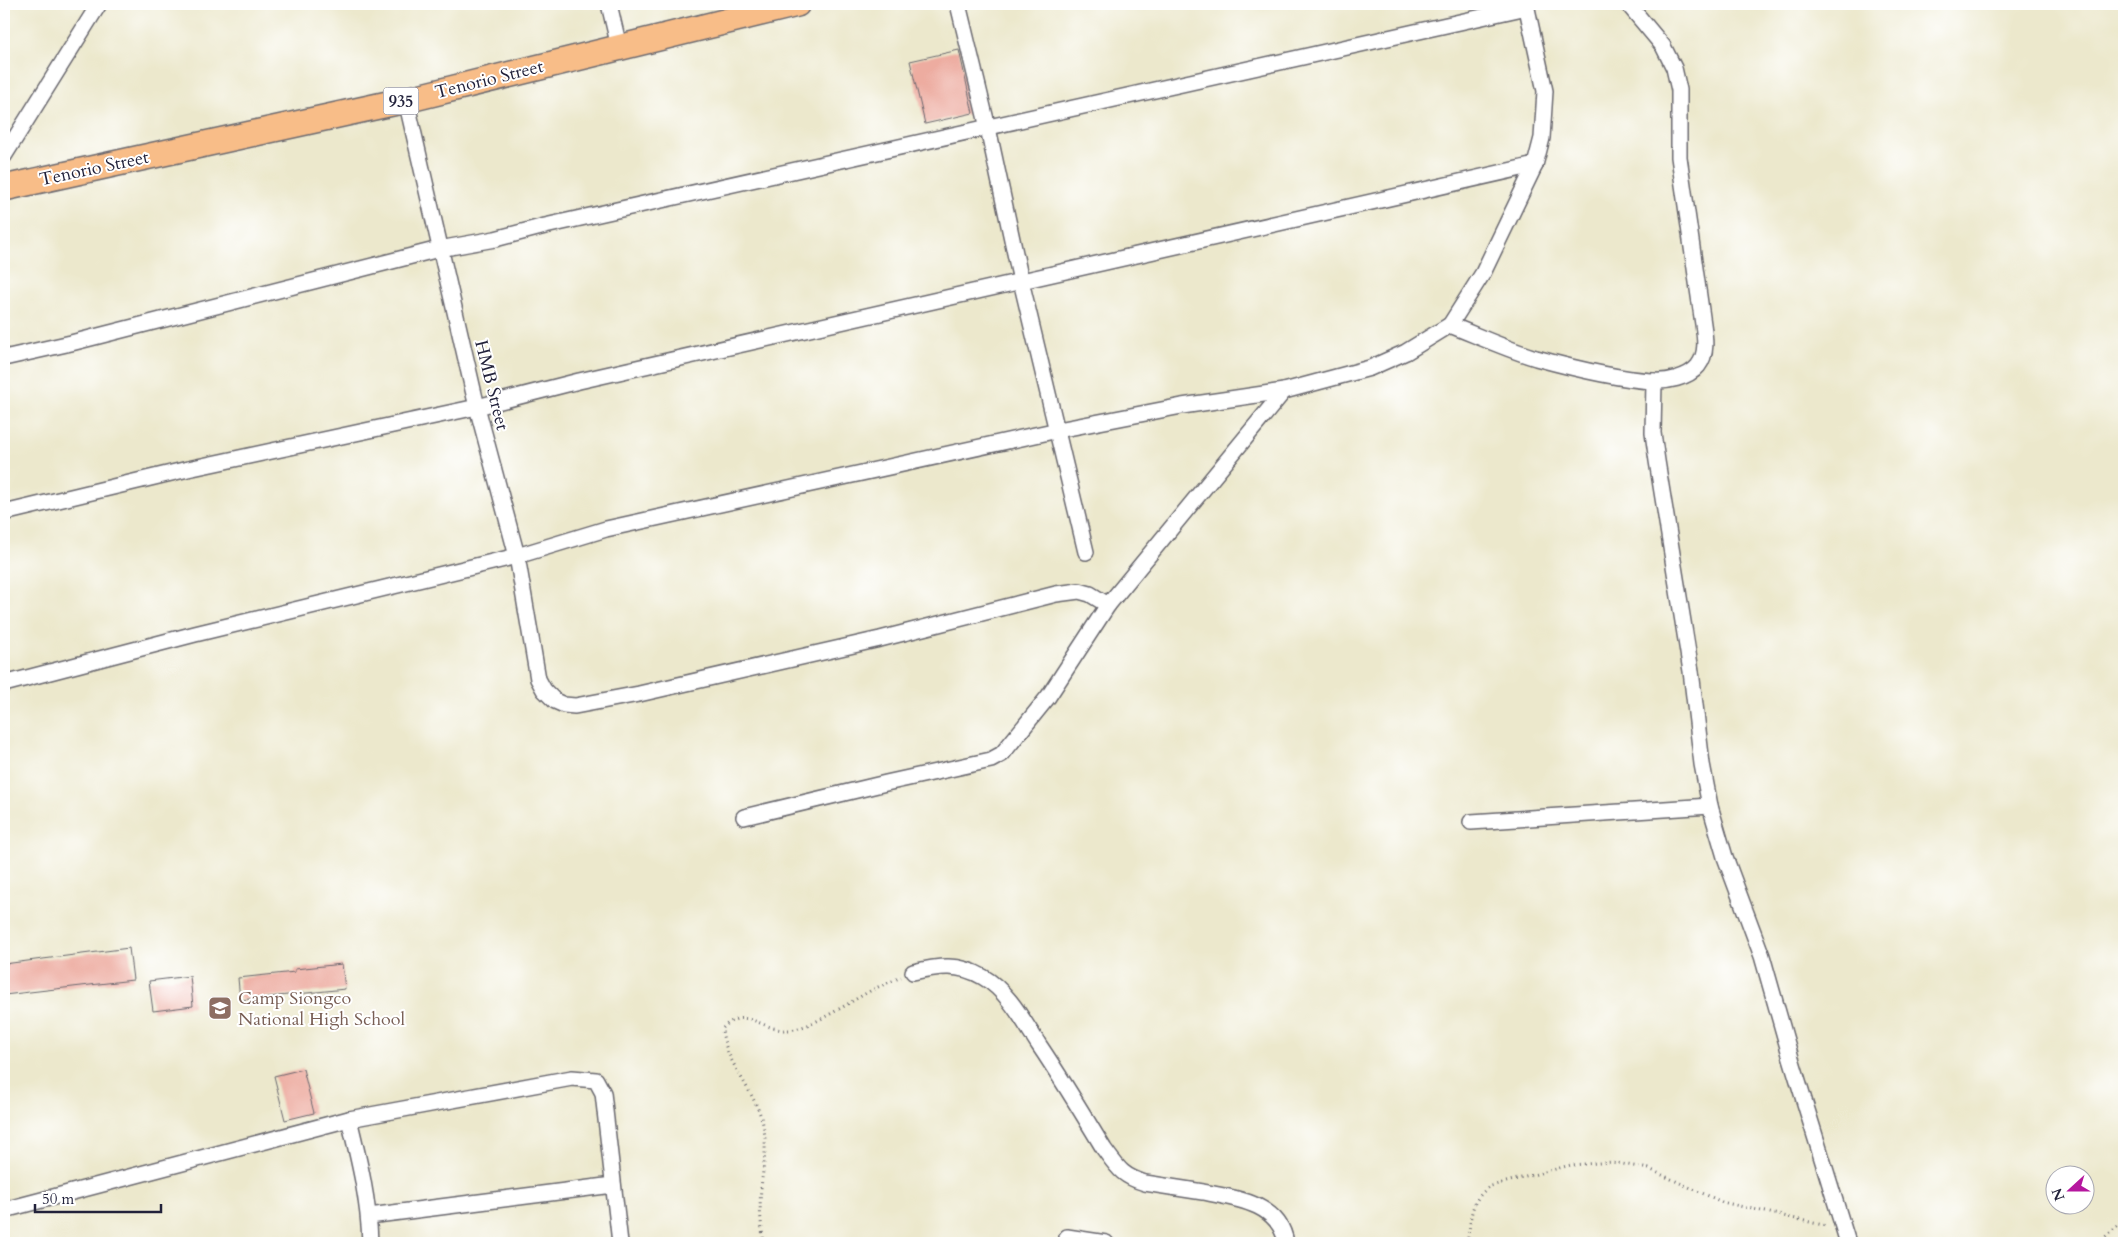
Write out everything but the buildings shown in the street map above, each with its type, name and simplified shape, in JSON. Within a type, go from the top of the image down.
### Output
[{"type":"main road","name":"Tenorio Street","points":[[4,188],[406,100],[797,4]]},
{"type":"street","points":[[4,156],[99,4]]},
{"type":"street","points":[[609,4],[619,47]]},
{"type":"street","points":[[958,4],[988,128],[1021,281],[1086,552]]},
{"type":"street","points":[[1450,325],[1536,358],[1654,381],[1675,379],[1698,367],[1704,356],[1705,343],[1679,157],[1679,90],[1674,68],[1663,46],[1628,4]]},
{"type":"street","points":[[4,358],[71,344],[439,249],[496,239],[545,226],[988,128],[1527,5],[1545,91],[1542,138],[1535,165],[1483,273],[1450,325],[1406,352],[1370,368],[1284,391],[1182,406],[1058,430],[606,528],[517,556],[195,634],[4,684]]},
{"type":"street","name":"HMB Street","points":[[406,100],[477,407],[517,556],[538,679],[544,690],[555,700],[564,705],[575,706],[639,694],[870,641],[1056,594],[1079,591],[1090,594],[1108,605]]},
{"type":"street","points":[[4,513],[188,468],[477,407],[580,381],[1535,165]]},
{"type":"street","points":[[1654,381],[1654,433],[1657,461],[1691,671],[1702,764],[1710,806],[1725,857],[1762,956],[1848,1243]]},
{"type":"street","points":[[744,817],[991,760],[1002,754],[1048,697],[1108,605],[1284,391]]},
{"type":"street","points":[[1471,822],[1710,806]]},
{"type":"street","points":[[913,972],[936,966],[962,968],[984,977],[1001,991],[1022,1018],[1104,1149],[1118,1168],[1129,1178],[1145,1184],[1245,1199],[1262,1208],[1277,1220],[1286,1243]]},
{"type":"street","points":[[4,1210],[349,1119],[572,1078],[592,1079],[599,1083],[603,1093],[620,1243]]},
{"type":"street","points":[[349,1119],[360,1163],[369,1216],[370,1243]]},
{"type":"street","points":[[369,1216],[613,1185]]},
{"type":"street","points":[[1067,1237],[1106,1243]]},
{"type":"path","points":[[764,1243],[760,1216],[760,1189],[765,1163],[766,1140],[762,1122],[750,1090],[723,1043],[722,1029],[728,1022],[738,1018],[749,1019],[764,1026],[786,1030],[809,1024],[876,988],[913,972]]},
{"type":"path","points":[[1467,1243],[1474,1202],[1481,1193],[1491,1186],[1571,1165],[1612,1162],[1649,1169],[1722,1202],[1818,1224],[1844,1228]]},
{"type":"path","points":[[2098,1243],[2124,1221]]},
{"type":"place","name":"Camp Siongco National High School","points":[[220,1008]]}]
